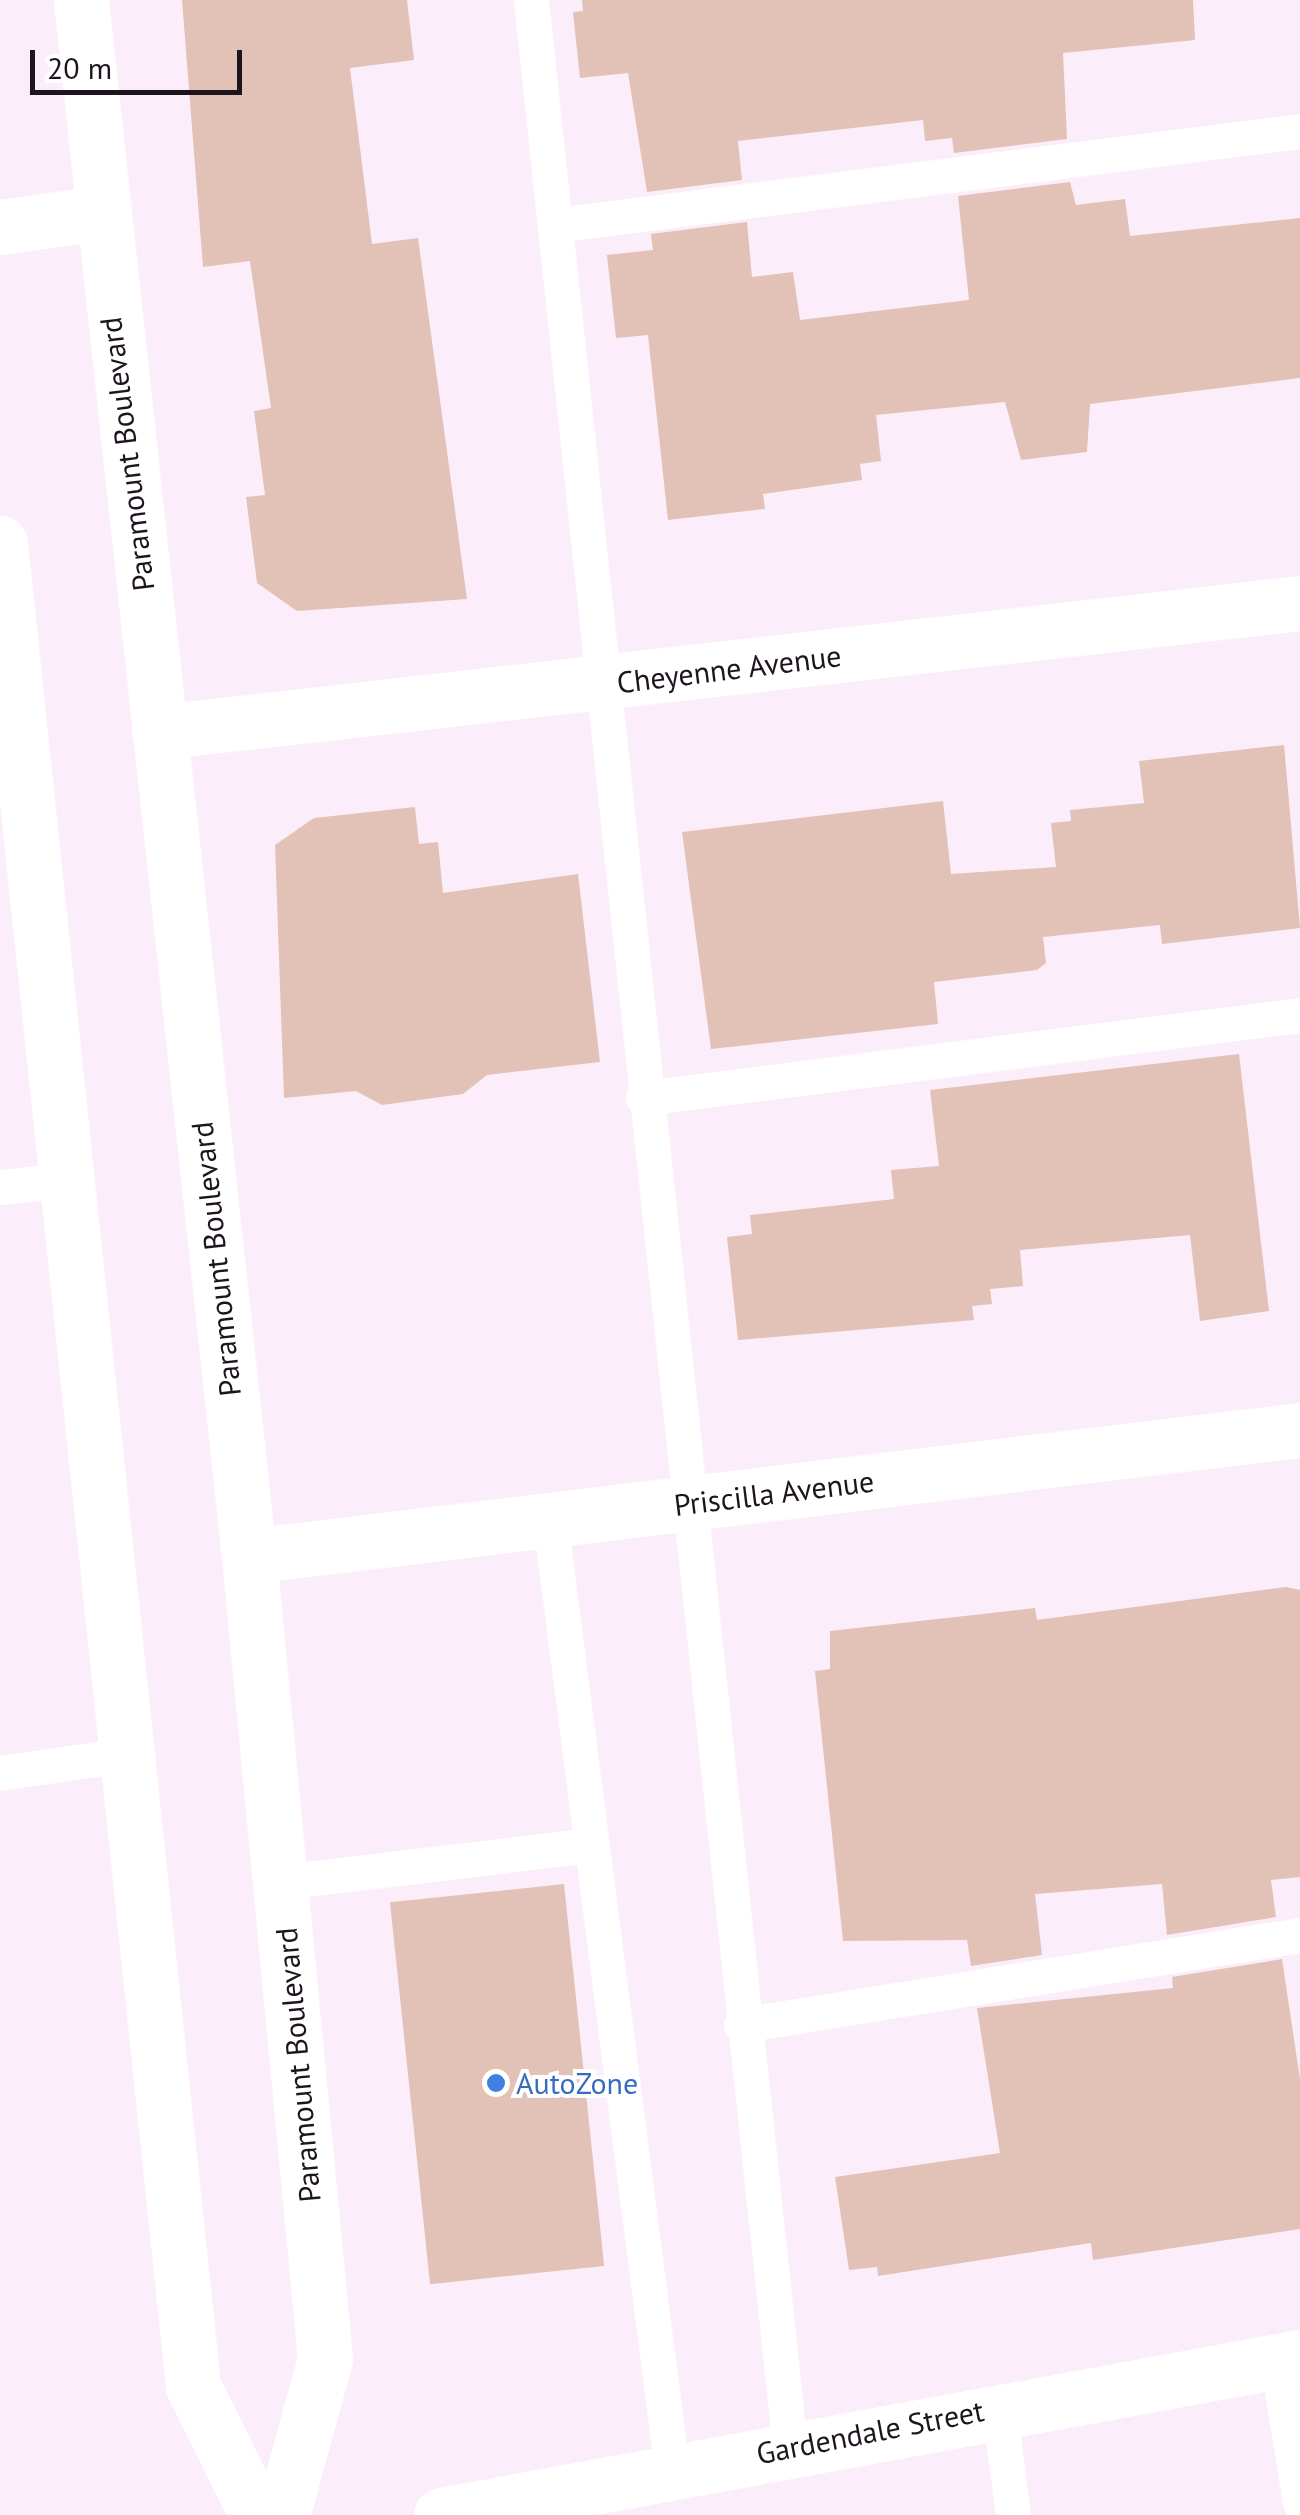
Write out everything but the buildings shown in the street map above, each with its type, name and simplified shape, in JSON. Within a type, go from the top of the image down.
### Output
[{"type":"main road","name":"Paramount Boulevard","points":[[80,0],[98,213],[249,1556],[325,2359],[282,2515]]},
{"type":"main road","points":[[0,226],[98,213]]},
{"type":"main road","points":[[0,543],[15,868],[66,1180],[131,1754],[192,2386],[256,2515]]},
{"type":"main road","name":"Cheyenne Avenue","points":[[159,732],[1300,603]]},
{"type":"main road","name":"Priscilla Avenue","points":[[249,1556],[1300,1430]]},
{"type":"main road","name":"Gardendale Street","points":[[441,2515],[999,2406],[1288,2358]]},
{"type":"lane","points":[[531,0],[642,1098],[790,2448]]},
{"type":"lane","points":[[555,225],[1300,131]]},
{"type":"lane","points":[[642,1098],[1300,1015]]},
{"type":"lane","points":[[0,1187],[66,1180]]},
{"type":"lane","points":[[550,1520],[672,2470]]},
{"type":"lane","points":[[0,1773],[131,1754]]},
{"type":"lane","points":[[280,1882],[592,1846]]},
{"type":"lane","points":[[741,2025],[1300,1936]]},
{"type":"lane","points":[[1288,2358],[1300,2502]]},
{"type":"lane","points":[[999,2406],[1013,2515]]},
{"type":"place","name":"AutoZone","points":[[496,2083]]}]
